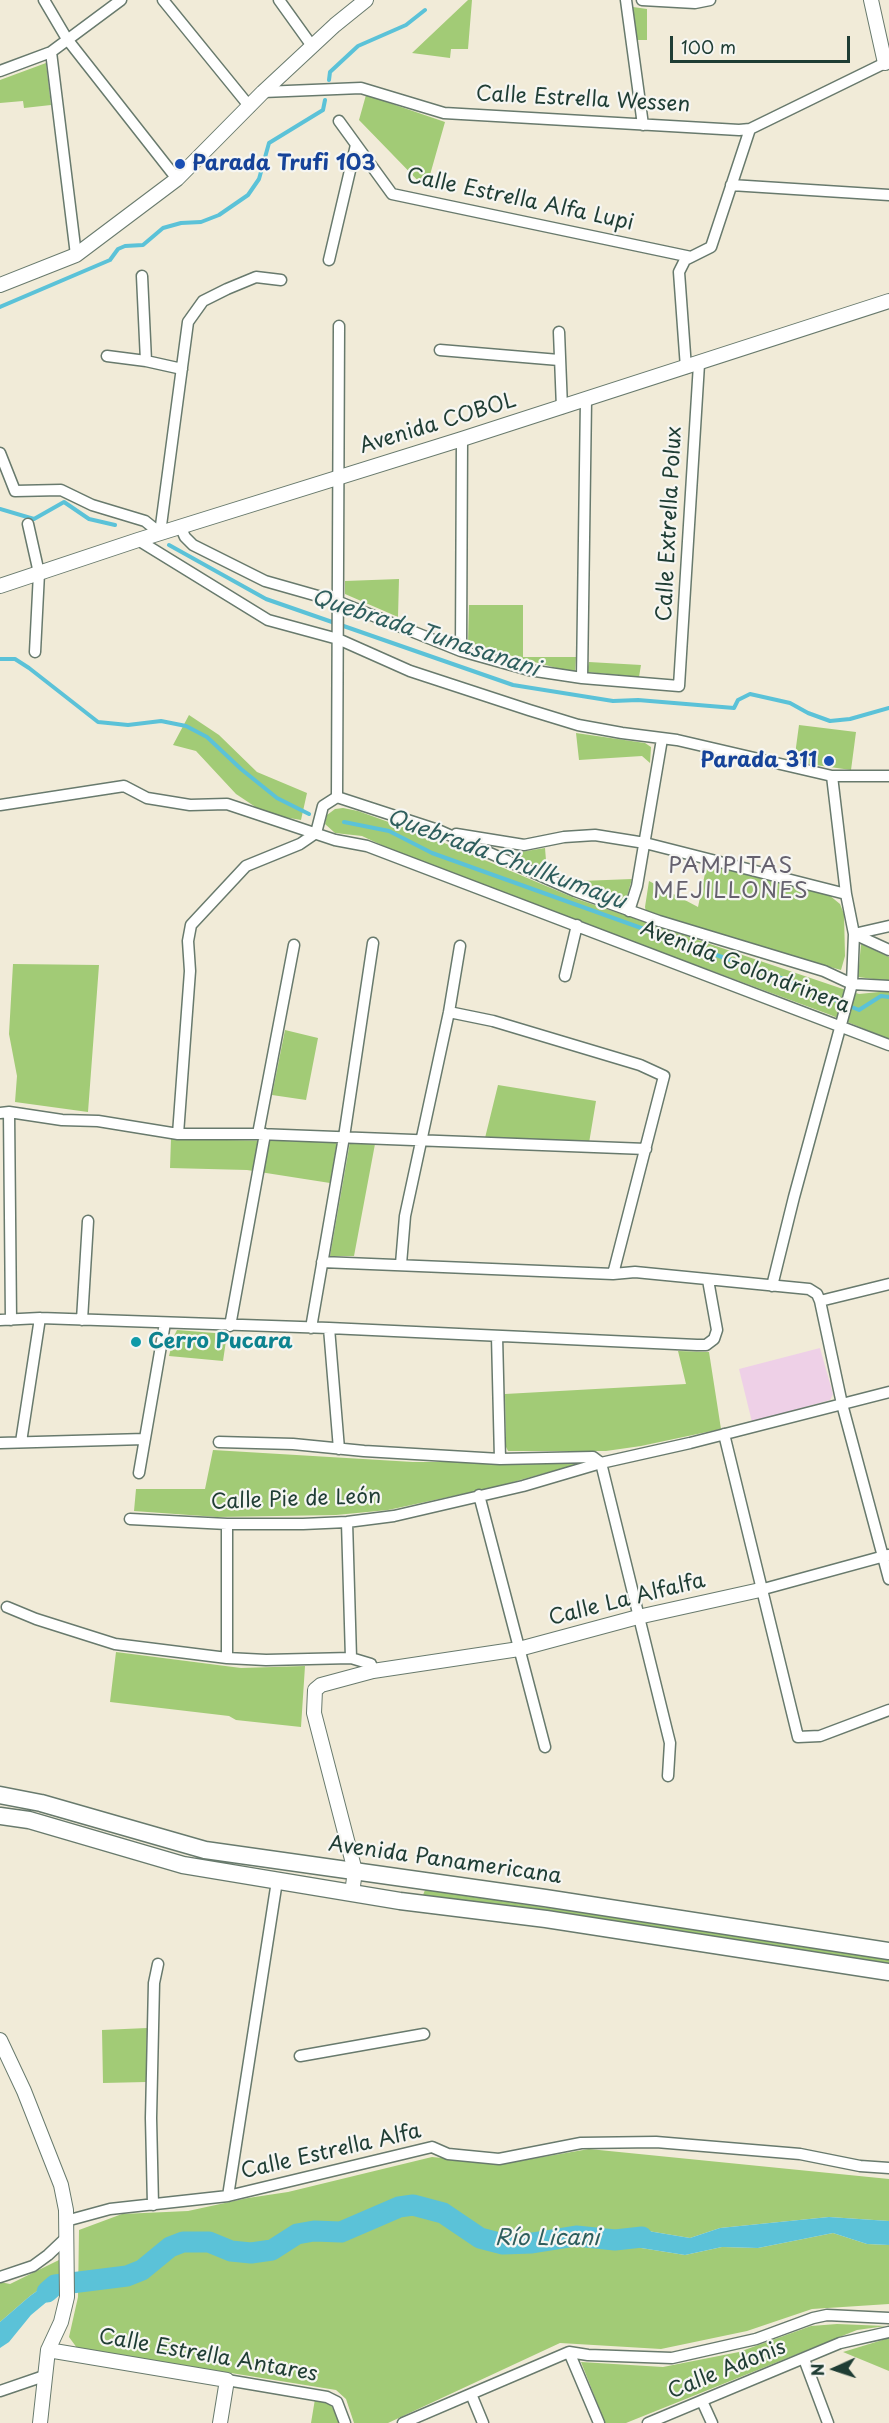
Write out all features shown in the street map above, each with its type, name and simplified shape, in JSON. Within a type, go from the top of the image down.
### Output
[{"type":"main road","name":"Avenida Panamericana","points":[[0,1795],[41,1803],[205,1850],[545,1898],[889,1951]]},
{"type":"main road","name":"Avenida Panamericana","points":[[0,1816],[29,1820],[183,1865],[352,1893],[546,1919],[889,1972]]},
{"type":"street","points":[[44,0],[67,39],[177,179]]},
{"type":"street","points":[[0,71],[51,52],[122,0]]},
{"type":"street","points":[[163,0],[250,107]]},
{"type":"street","points":[[279,0],[312,46]]},
{"type":"street","points":[[0,285],[76,255],[177,179],[263,92],[366,0]]},
{"type":"street","points":[[626,0],[643,125]]},
{"type":"street","points":[[642,0],[696,3],[710,0]]},
{"type":"street","points":[[871,0],[887,62]]},
{"type":"street","points":[[51,52],[76,255]]},
{"type":"street","name":"Calle Estrella Wessen","points":[[263,92],[361,88],[444,113],[723,130],[750,129],[887,62]]},
{"type":"street","name":"Calle Estrella Alfa Lupi","points":[[339,121],[392,194],[692,257]]},
{"type":"street","points":[[692,257],[711,247],[750,129]]},
{"type":"street","points":[[329,260],[356,145]]},
{"type":"street","points":[[731,185],[889,195]]},
{"type":"street","name":"Calle Extrella Polux","points":[[582,678],[679,686],[692,366],[679,272],[685,260],[692,257]]},
{"type":"street","points":[[142,276],[146,361]]},
{"type":"street","points":[[0,453],[15,491],[61,490],[92,505],[144,521],[160,533],[188,322],[203,301],[256,278],[281,280]]},
{"type":"street","name":"Avenida COBOL","points":[[0,586],[180,526],[562,408],[889,302]]},
{"type":"street","points":[[337,797],[339,326]]},
{"type":"street","points":[[559,332],[562,408]]},
{"type":"street","points":[[440,351],[560,360]]},
{"type":"street","points":[[107,356],[182,369]]},
{"type":"street","points":[[180,526],[185,537],[193,545],[265,581],[339,602],[461,651],[529,670],[582,678],[586,400]]},
{"type":"street","points":[[461,651],[462,439]]},
{"type":"street","points":[[28,524],[39,573],[35,651]]},
{"type":"street","points":[[138,540],[268,620],[338,628],[410,671],[529,710],[578,724],[677,740],[831,776],[889,776]]},
{"type":"street","points":[[629,911],[637,886],[662,739]]},
{"type":"street","points":[[772,1286],[852,984],[854,934],[846,894],[831,776]]},
{"type":"street","name":"Avenida Golondrinera","points":[[0,805],[124,786],[147,798],[190,805],[227,804],[335,840],[367,846],[889,1045]]},
{"type":"street","points":[[178,1134],[190,971],[188,941],[191,925],[246,866],[300,844],[316,833],[322,806],[337,797],[438,830],[524,845],[564,837],[595,835],[645,843],[846,894]]},
{"type":"street","name":"Avenida Golondrinera","points":[[438,830],[575,891],[629,911],[824,971],[852,984],[889,986]]},
{"type":"street","points":[[565,975],[577,925]]},
{"type":"street","points":[[854,934],[889,926]]},
{"type":"street","points":[[854,934],[889,950]]},
{"type":"street","points":[[311,1328],[344,1137],[373,943]]},
{"type":"street","points":[[230,1326],[294,945]]},
{"type":"street","points":[[401,1264],[405,1216],[449,1012],[460,946]]},
{"type":"street","points":[[449,1012],[493,1021],[640,1065],[664,1076],[612,1274]]},
{"type":"street","points":[[646,1149],[262,1134],[178,1134],[98,1121],[62,1120],[4,1112],[6,1320],[39,1318],[329,1328],[706,1345],[714,1339],[717,1330],[708,1280]]},
{"type":"street","points":[[82,1320],[88,1221]]},
{"type":"street","points":[[322,1262],[612,1274],[635,1272],[809,1289],[817,1294],[820,1301],[842,1404],[886,1556],[889,1579]]},
{"type":"street","points":[[820,1301],[889,1284]]},
{"type":"street","points":[[21,1443],[39,1318]]},
{"type":"street","points":[[139,1473],[165,1323]]},
{"type":"street","points":[[329,1328],[339,1449]]},
{"type":"street","points":[[497,1336],[500,1459]]},
{"type":"street","name":"Calle Pie de León","points":[[130,1519],[227,1524],[347,1522],[394,1516],[523,1486],[601,1463],[889,1392]]},
{"type":"street","points":[[724,1434],[760,1590],[778,1648],[798,1737],[820,1736],[889,1710]]},
{"type":"street","points":[[0,1443],[145,1440]]},
{"type":"street","points":[[219,1442],[293,1444],[500,1459],[593,1458],[601,1463],[670,1743],[668,1776]]},
{"type":"street","points":[[479,1496],[545,1747]]},
{"type":"street","points":[[347,1522],[351,1658]]},
{"type":"street","points":[[227,1524],[227,1659]]},
{"type":"street","name":"Calle La Alfalfa","points":[[355,1871],[314,1713],[315,1690],[321,1685],[373,1671],[519,1649],[638,1617],[760,1590],[886,1556]]},
{"type":"street","points":[[7,1607],[36,1619],[115,1644],[227,1659],[351,1658],[370,1664],[373,1671]]},
{"type":"street","points":[[352,1893],[355,1871]]},
{"type":"street","points":[[400,1900],[403,1878]]},
{"type":"street","points":[[228,2196],[277,1881]]},
{"type":"street","points":[[153,2205],[151,2118],[154,1983],[158,1964]]},
{"type":"street","points":[[300,2056],[424,2034]]},
{"type":"street","points":[[0,2040],[24,2091],[61,2186],[68,2237],[67,2297],[61,2322],[48,2350],[40,2423]]},
{"type":"street","name":"Calle Estrella Alfa","points":[[66,2221],[110,2209],[228,2196],[432,2146],[448,2154],[499,2159],[582,2143],[656,2142],[800,2154],[860,2166],[889,2168]]},
{"type":"street","points":[[0,2277],[33,2266],[68,2237]]},
{"type":"street","points":[[404,2423],[569,2352],[588,2355],[672,2358],[756,2339],[827,2315],[889,2318]]},
{"type":"street","name":"Calle Adonis","points":[[648,2423],[840,2343],[889,2332]]},
{"type":"street","name":"Calle Estrella Antares","points":[[48,2350],[327,2397],[337,2402],[345,2423]]},
{"type":"street","points":[[569,2352],[599,2423]]},
{"type":"street","points":[[804,2359],[828,2423]]},
{"type":"street","points":[[0,2391],[44,2376]]},
{"type":"street","points":[[220,2423],[227,2380]]},
{"type":"street","points":[[471,2394],[483,2423]]},
{"type":"street","points":[[702,2401],[712,2423]]},
{"type":"shaded area","points":[[820,1348],[833,1394],[830,1400],[752,1422],[739,1369]]},
{"type":"green space","points":[[468,0],[472,0],[468,49],[451,49],[450,58],[412,53]]},
{"type":"green space","points":[[633,7],[647,9],[647,40],[637,40]]},
{"type":"green space","points":[[46,63],[51,105],[24,108],[23,101],[0,103],[0,80]]},
{"type":"green space","points":[[366,95],[445,122],[426,189],[359,120]]},
{"type":"green space","points":[[399,579],[398,617],[345,594],[345,581]]},
{"type":"green space","points":[[469,605],[523,605],[523,657],[576,657],[575,673],[468,644]]},
{"type":"green space","points":[[589,662],[641,665],[639,677],[587,672]]},
{"type":"green space","points":[[189,715],[219,735],[257,772],[307,793],[301,820],[266,814],[236,794],[196,751],[173,745]]},
{"type":"green space","points":[[799,725],[856,732],[851,770],[794,762]]},
{"type":"green space","points":[[576,733],[645,743],[651,747],[650,763],[642,756],[579,760]]},
{"type":"green space","points":[[335,809],[358,811],[430,837],[577,899],[840,988],[859,994],[889,991],[889,1039],[828,1014],[418,862],[362,836],[335,833],[325,824],[327,815]]},
{"type":"green space","points":[[545,848],[547,873],[518,860],[515,855],[520,852]]},
{"type":"green space","points":[[707,864],[829,895],[840,904],[844,914],[845,956],[841,970],[646,912],[649,881],[698,907]]},
{"type":"green space","points":[[632,879],[625,903],[581,881]]},
{"type":"green space","points":[[861,944],[889,957],[889,981],[858,977]]},
{"type":"green space","points":[[13,964],[99,965],[88,1112],[15,1102],[17,1076],[9,1034]]},
{"type":"green space","points":[[285,1030],[318,1038],[306,1100],[272,1095]]},
{"type":"green space","points":[[498,1085],[596,1101],[589,1143],[485,1138]]},
{"type":"green space","points":[[171,1139],[337,1142],[330,1183],[247,1170],[170,1168]]},
{"type":"green space","points":[[350,1142],[375,1144],[354,1256],[330,1256]]},
{"type":"green space","points":[[177,1330],[227,1334],[223,1361],[169,1356]]},
{"type":"green space","points":[[678,1351],[709,1352],[721,1429],[606,1451],[508,1451],[505,1394],[686,1384]]},
{"type":"green space","points":[[213,1450],[413,1462],[585,1462],[495,1487],[388,1510],[336,1515],[217,1517],[134,1511],[136,1489],[205,1489]]},
{"type":"green space","points":[[116,1652],[241,1668],[305,1666],[301,1727],[110,1702]]},
{"type":"green space","points":[[425,1890],[889,1957],[889,1965],[423,1895]]},
{"type":"green space","points":[[147,2028],[146,2082],[103,2083],[102,2030]]},
{"type":"green space","points":[[589,2149],[889,2179],[889,2221],[829,2217],[720,2228],[690,2238],[648,2231],[609,2235],[616,2244],[685,2255],[722,2247],[758,2248],[833,2233],[867,2244],[889,2245],[889,2304],[812,2309],[747,2331],[661,2349],[560,2343],[388,2423],[354,2423],[346,2399],[336,2390],[77,2348],[69,2337],[78,2297],[79,2230],[122,2214],[188,2211],[288,2192],[432,2157],[502,2164]]},
{"type":"green space","points":[[59,2260],[61,2274],[30,2296],[0,2322],[0,2282],[10,2284]]},
{"type":"green space","points":[[837,2324],[886,2326],[857,2330],[626,2423],[605,2423],[581,2362],[663,2367],[739,2352],[811,2326]]},
{"type":"green space","points":[[889,2338],[889,2371],[843,2352]]},
{"type":"green space","points":[[315,2399],[331,2405],[340,2423],[311,2423]]},
{"type":"water","name":"Río Licani","points":[[829,2217],[889,2221],[889,2245],[867,2244],[833,2233],[758,2248],[722,2247],[685,2255],[616,2244],[609,2234],[648,2231],[690,2238],[720,2228]]},
{"type":"water","points":[[61,2274],[61,2290],[31,2315],[9,2342],[0,2348],[0,2322],[30,2296]]},
{"type":"waterway","points":[[329,80],[330,72],[358,46],[406,25],[425,10]]},
{"type":"waterway","points":[[0,307],[110,260],[118,249],[125,246],[143,245],[163,228],[181,223],[201,222],[219,215],[248,195],[259,179],[269,143],[323,110],[325,100]]},
{"type":"waterway","name":"Quebrada Tunasanani","points":[[0,509],[34,519],[64,502],[89,519],[115,525]]},
{"type":"waterway","name":"Quebrada Tunasanani","points":[[169,545],[266,599],[513,685],[613,701],[638,700],[734,708],[738,700],[750,694],[790,703],[830,721],[850,719],[889,708]]},
{"type":"waterway","name":"Quebrada Chullkumayu","points":[[0,659],[15,659],[98,722],[128,725],[161,721],[186,726],[207,737],[277,798],[309,814]]},
{"type":"waterway","name":"Quebrada Chullkumayu","points":[[344,822],[389,831],[432,853],[789,981],[859,1010],[881,996],[889,997]]},
{"type":"waterway","name":"Río Licani","points":[[47,2292],[55,2285],[127,2276],[142,2270],[170,2247],[183,2242],[209,2242],[231,2251],[251,2253],[272,2250],[297,2234],[314,2231],[341,2232],[399,2207],[413,2205],[443,2213],[480,2238],[503,2244],[532,2243],[576,2236],[615,2240],[642,2237]]},
{"type":"place","name":"Parada Trufi 103","points":[[180,164]]},
{"type":"place","name":"Parada 311","points":[[829,761]]},
{"type":"place","name":"Cerro Pucara","points":[[136,1342]]},
{"type":"district","name":"PAMPITAS MEJILLONES","points":[[731,880]]}]
